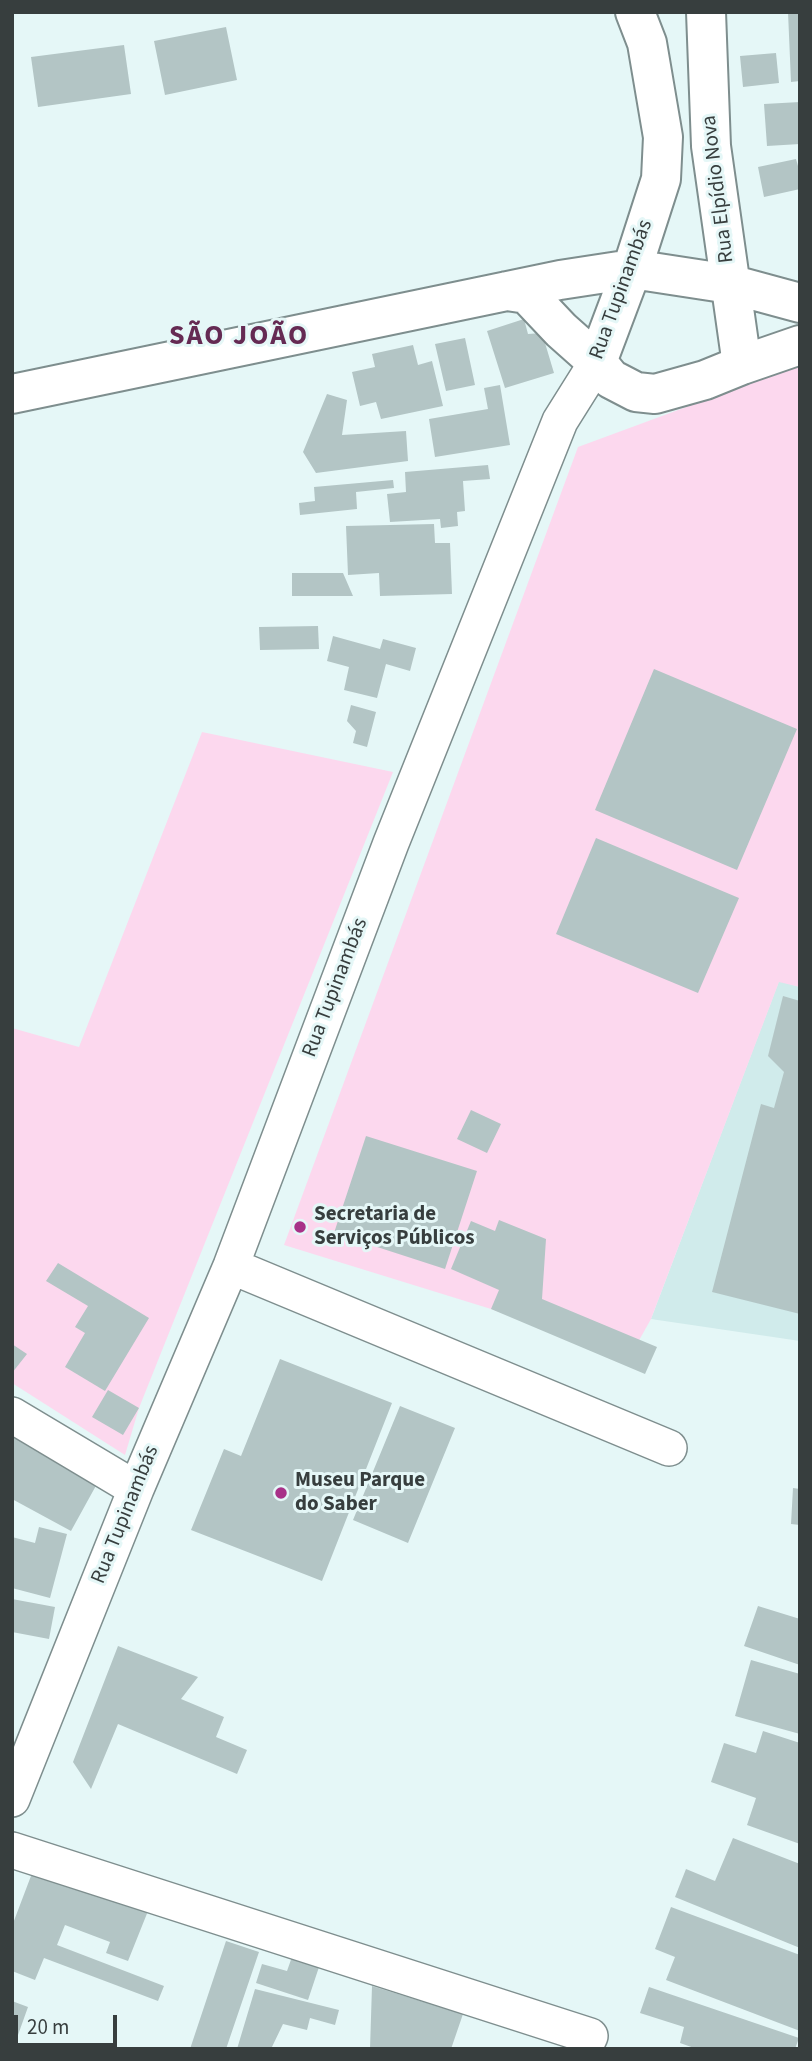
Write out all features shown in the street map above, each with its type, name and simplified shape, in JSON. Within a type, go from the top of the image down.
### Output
[{"type":"street","name":"Rua Tupinambás","points":[[12,1799],[136,1489],[231,1266],[391,843],[560,421],[597,362],[632,269],[661,179],[663,137],[647,43],[635,12]]},
{"type":"street","name":"Rua Elpídio Nova","points":[[706,12],[711,146],[742,365]]},
{"type":"street","points":[[12,394],[507,291],[632,269],[730,284],[800,303]]},
{"type":"street","points":[[507,291],[527,294],[611,379],[636,392],[655,394],[705,380],[800,345]]},
{"type":"street","points":[[231,1266],[668,1448]]},
{"type":"street","points":[[12,1415],[136,1489]]},
{"type":"street","points":[[12,1850],[590,2036],[584,2049]]},
{"type":"shaded area","points":[[800,365],[800,987],[779,982],[651,1319],[628,1360],[491,1309],[284,1245],[578,447]]},
{"type":"shaded area","points":[[202,732],[393,772],[139,1408],[125,1455],[12,1383],[12,1028],[79,1047]]},
{"type":"shaded area","points":[[779,981],[800,987],[800,1341],[651,1319]]},
{"type":"building","points":[[788,12],[800,12],[800,81],[791,82]]},
{"type":"building","points":[[226,27],[237,80],[165,95],[154,41]]},
{"type":"building","points":[[124,45],[131,94],[38,107],[31,57]]},
{"type":"building","points":[[776,53],[779,83],[743,87],[740,56]]},
{"type":"building","points":[[800,102],[800,144],[767,146],[764,104]]},
{"type":"building","points":[[796,159],[800,173],[800,189],[764,197],[758,167]]},
{"type":"building","points":[[524,319],[528,334],[542,333],[554,373],[505,388],[487,331]]},
{"type":"building","points":[[465,338],[475,385],[446,391],[435,344]]},
{"type":"building","points":[[413,345],[418,365],[432,361],[443,406],[381,419],[376,402],[360,406],[352,372],[375,367],[372,354]]},
{"type":"building","points":[[500,385],[510,445],[435,457],[429,419],[488,409],[484,388]]},
{"type":"building","points":[[327,394],[347,400],[342,435],[406,431],[408,461],[316,473],[303,452]]},
{"type":"building","points":[[488,465],[490,479],[463,481],[465,511],[457,512],[458,526],[441,528],[440,519],[390,522],[387,494],[406,492],[405,472]]},
{"type":"building","points":[[393,480],[394,488],[356,492],[357,509],[300,515],[299,503],[315,501],[314,487]]},
{"type":"building","points":[[434,524],[435,543],[450,543],[452,594],[380,596],[379,573],[348,575],[346,526]]},
{"type":"building","points":[[292,573],[343,573],[353,596],[292,596]]},
{"type":"building","points":[[318,626],[319,649],[260,650],[259,627]]},
{"type":"building","points":[[333,636],[380,649],[383,639],[416,648],[410,671],[386,664],[377,698],[344,690],[349,667],[327,661]]},
{"type":"building","points":[[654,669],[797,729],[737,870],[595,810]]},
{"type":"building","points":[[351,705],[376,712],[367,747],[353,743],[356,731],[347,721]]},
{"type":"building","points":[[596,838],[739,898],[698,993],[556,934]]},
{"type":"building","points":[[783,996],[800,1001],[800,1314],[712,1292],[761,1104],[774,1108],[784,1072],[768,1056]]},
{"type":"building","points":[[471,1110],[501,1124],[487,1153],[457,1139]]},
{"type":"building","points":[[366,1136],[477,1171],[445,1269],[334,1233]]},
{"type":"building","points":[[499,1220],[546,1239],[542,1299],[657,1347],[645,1374],[491,1309],[499,1290],[451,1269],[471,1221],[495,1231]]},
{"type":"building","points":[[58,1263],[149,1318],[105,1391],[65,1367],[85,1333],[75,1327],[88,1306],[46,1281]]},
{"type":"building","points":[[12,1344],[27,1354],[12,1373]]},
{"type":"building","name":"Museu Parque do Saber","points":[[280,1359],[392,1403],[322,1581],[191,1530],[224,1449],[241,1456]]},
{"type":"building","points":[[108,1390],[139,1408],[123,1435],[92,1417]]},
{"type":"building","points":[[400,1406],[455,1428],[408,1543],[353,1520]]},
{"type":"building","points":[[12,1435],[98,1482],[71,1531],[12,1499]]},
{"type":"building","points":[[793,1488],[800,1489],[800,1525],[791,1524]]},
{"type":"building","points":[[39,1527],[67,1534],[50,1598],[12,1588],[12,1537],[35,1543]]},
{"type":"building","points":[[12,1599],[55,1607],[49,1639],[12,1632]]},
{"type":"building","points":[[758,1606],[800,1619],[800,1665],[744,1646]]},
{"type":"building","points":[[118,1646],[198,1677],[181,1699],[224,1717],[216,1737],[247,1750],[237,1774],[118,1724],[91,1789],[73,1762]]},
{"type":"building","points":[[751,1660],[800,1674],[800,1734],[735,1716]]},
{"type":"building","points":[[763,1731],[800,1743],[800,1844],[747,1825],[756,1798],[711,1782],[724,1743],[756,1753]]},
{"type":"building","points":[[733,1838],[800,1864],[800,1948],[675,1897],[686,1869],[715,1881]]},
{"type":"building","points":[[34,1868],[148,1911],[128,1961],[106,1953],[110,1942],[65,1925],[57,1945],[164,1986],[158,2001],[44,1958],[35,1980],[12,1971],[12,1926]]},
{"type":"building","points":[[671,1907],[800,1955],[800,2031],[666,1980],[675,1957],[655,1949]]},
{"type":"building","points":[[226,1941],[259,1952],[226,2049],[190,2049]]},
{"type":"building","points":[[293,1954],[320,1964],[308,2000],[256,1983],[262,1964],[287,1971]]},
{"type":"building","points":[[372,1986],[463,2014],[451,2049],[370,2049]]},
{"type":"building","points":[[649,1987],[799,2038],[795,2049],[697,2049],[680,2043],[684,2027],[640,2013]]},
{"type":"building","points":[[255,1989],[339,2010],[335,2025],[310,2018],[307,2030],[283,2024],[271,2049],[237,2049]]},
{"type":"building","points":[[12,2001],[28,2007],[13,2049],[12,2049]]},
{"type":"place","name":"Secretaria de Serviços Públicos","points":[[300,1227]]},
{"type":"place","name":"Museu Parque do Saber","points":[[281,1493]]},
{"type":"district","name":"SÃO JOÃO","points":[[239,338]]}]
